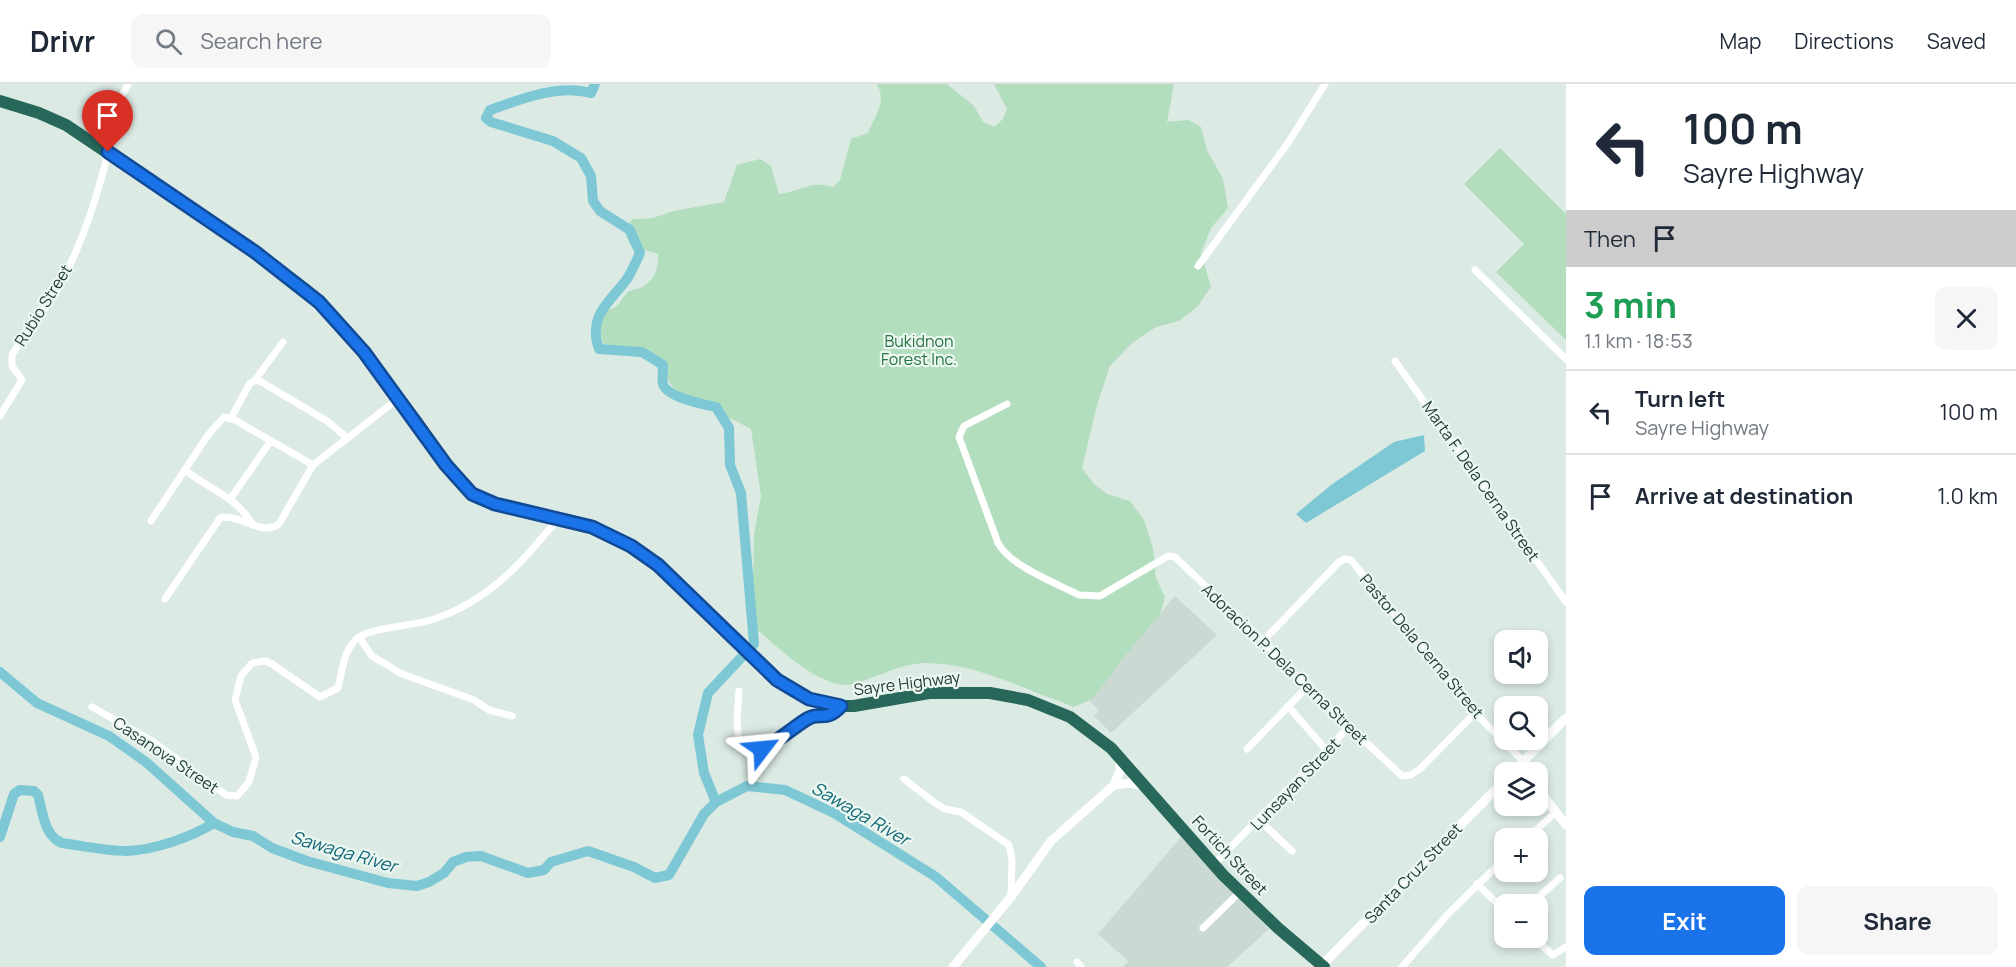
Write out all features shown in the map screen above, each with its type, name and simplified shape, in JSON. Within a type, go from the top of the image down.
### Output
[{"type":"highway","name":"Sayre Highway","points":[[0,101],[52,118],[96,144],[255,252],[305,289],[350,335],[399,398],[446,465],[472,494],[495,504],[560,518],[604,531],[631,546],[658,565],[756,661],[798,693],[816,701],[841,706],[945,692],[1006,695],[1028,700],[1070,717],[1120,757]]},
{"type":"highway","name":"Fortich Street","points":[[1120,757],[1240,892],[1322,966]]},
{"type":"street","points":[[96,144],[128,84]]},
{"type":"street","points":[[1198,266],[1288,143],[1325,84]]},
{"type":"street","name":"Rubio Street","points":[[0,416],[22,380],[12,366],[12,355],[53,296],[70,264],[87,224],[108,152]]},
{"type":"street","points":[[1475,270],[1566,359]]},
{"type":"street","points":[[231,418],[241,396],[283,342]]},
{"type":"street","name":"Marta F. Dela Cerna Street","points":[[1395,361],[1566,602]]},
{"type":"street","points":[[255,380],[327,421],[347,438]]},
{"type":"street","points":[[165,599],[220,518],[236,518],[267,530],[279,525],[313,465],[399,398]]},
{"type":"street","name":"Adoracion P. Dela Cerna Street","points":[[1007,404],[964,426],[959,437],[1003,553],[1079,595],[1089,597],[1100,596],[1170,555],[1175,557],[1399,774],[1405,776],[1421,768],[1475,713]]},
{"type":"street","points":[[150,521],[219,420],[224,417],[231,418],[313,465]]},
{"type":"street","points":[[231,498],[270,442]]},
{"type":"street","points":[[185,470],[203,484],[231,498],[244,510],[253,525]]},
{"type":"street","points":[[512,716],[489,710],[474,700],[402,674],[372,656],[360,637],[429,620],[474,602],[516,566],[560,518]]},
{"type":"street","name":"Pastor Dela Cerna Street","points":[[1263,641],[1345,559],[1351,560],[1514,762]]},
{"type":"street","name":"Casanova Street","points":[[92,707],[152,741],[226,795],[237,796],[249,782],[256,756],[235,700],[237,687],[247,668],[252,663],[266,661],[313,694],[327,696],[338,688],[346,658],[360,637]]},
{"type":"street","points":[[1247,749],[1307,687]]},
{"type":"street","points":[[739,691],[737,720],[740,745],[749,751],[762,749],[784,737],[809,718],[830,716],[841,706]]},
{"type":"street","points":[[1288,706],[1327,751]]},
{"type":"street","points":[[1526,762],[1566,718]]},
{"type":"street","name":"Lunsayan Street","points":[[1214,864],[1260,820],[1349,727]]},
{"type":"street","points":[[953,967],[1007,901],[1051,841],[1114,785],[1120,771],[1120,757]]},
{"type":"street","points":[[904,779],[935,803],[945,809],[961,812],[1009,844],[1012,860],[1007,901]]},
{"type":"street","points":[[1114,785],[1129,783],[1144,786]]},
{"type":"street","name":"Santa Cruz Street","points":[[1322,966],[1494,791]]},
{"type":"street","points":[[1548,802],[1566,825]]},
{"type":"street","points":[[1538,828],[1556,812]]},
{"type":"street","points":[[1260,820],[1292,851]]},
{"type":"street","points":[[1402,967],[1494,868]]},
{"type":"street","points":[[1542,894],[1560,878]]},
{"type":"street","points":[[1477,884],[1494,900]]},
{"type":"street","points":[[1203,928],[1240,892]]},
{"type":"street","points":[[1544,948],[1553,956],[1566,947]]},
{"type":"shaded area","points":[[1175,596],[1217,635],[1111,733],[1094,716],[1099,710],[1087,699]]},
{"type":"shaded area","points":[[1181,837],[1269,929],[1227,967],[1123,967],[1128,961],[1098,934]]},
{"type":"green space","name":"Bukidnon Forest Inc.","points":[[877,84],[947,84],[974,106],[983,122],[994,127],[1003,119],[1007,109],[994,84],[1174,84],[1167,122],[1188,120],[1201,127],[1207,150],[1223,179],[1228,208],[1211,228],[1201,253],[1211,287],[1197,307],[1179,321],[1156,327],[1132,343],[1110,366],[1097,405],[1082,468],[1093,483],[1107,494],[1130,501],[1144,520],[1153,548],[1156,578],[1165,597],[1160,614],[1096,695],[1073,707],[991,675],[952,665],[915,664],[853,684],[841,685],[827,681],[799,665],[752,625],[754,534],[761,496],[751,429],[674,389],[663,372],[645,358],[623,353],[603,343],[599,324],[602,312],[617,306],[630,291],[646,284],[657,269],[658,254],[631,246],[629,242],[626,229],[633,219],[653,218],[673,211],[724,202],[737,165],[760,159],[771,166],[779,194],[818,185],[833,187],[840,180],[851,139],[868,133],[877,115],[881,97]]},
{"type":"green space","points":[[1500,148],[1566,214],[1566,340],[1496,272],[1524,244],[1464,184]]},
{"type":"water","points":[[1424,435],[1425,451],[1306,523],[1296,514],[1331,485],[1394,442]]},
{"type":"waterway","points":[[595,84],[591,93],[566,90],[527,97],[490,110],[486,118],[491,122],[553,141],[581,158],[591,176],[593,201],[600,211],[630,230],[640,253],[627,279],[598,318],[596,337],[599,349],[642,352],[663,365],[663,384],[666,389],[686,400],[716,407],[729,428],[730,465],[741,493],[754,644],[708,693],[698,735],[704,773],[716,802]]},
{"type":"waterway","name":"Sawaga River","points":[[0,672],[37,703],[109,736],[146,762],[214,823],[233,832],[253,836],[272,848],[307,861],[388,883],[417,886],[429,882],[444,873],[453,862],[466,857],[481,856],[528,873],[544,870],[551,862],[588,851],[634,867],[655,878],[669,875],[704,814],[716,802],[747,786],[785,790],[834,813],[936,877],[1041,967]]},
{"type":"waterway","points":[[0,837],[14,794],[20,790],[34,791],[38,795],[48,829],[51,835],[62,843],[111,850],[138,850],[172,842],[214,823]]},
{"type":"route","points":[[108,152],[255,252],[319,302],[364,352],[455,477],[472,494],[495,504],[592,527],[631,546],[658,565],[777,680],[809,699],[841,706],[830,716],[809,718],[784,737],[762,749]]}]
